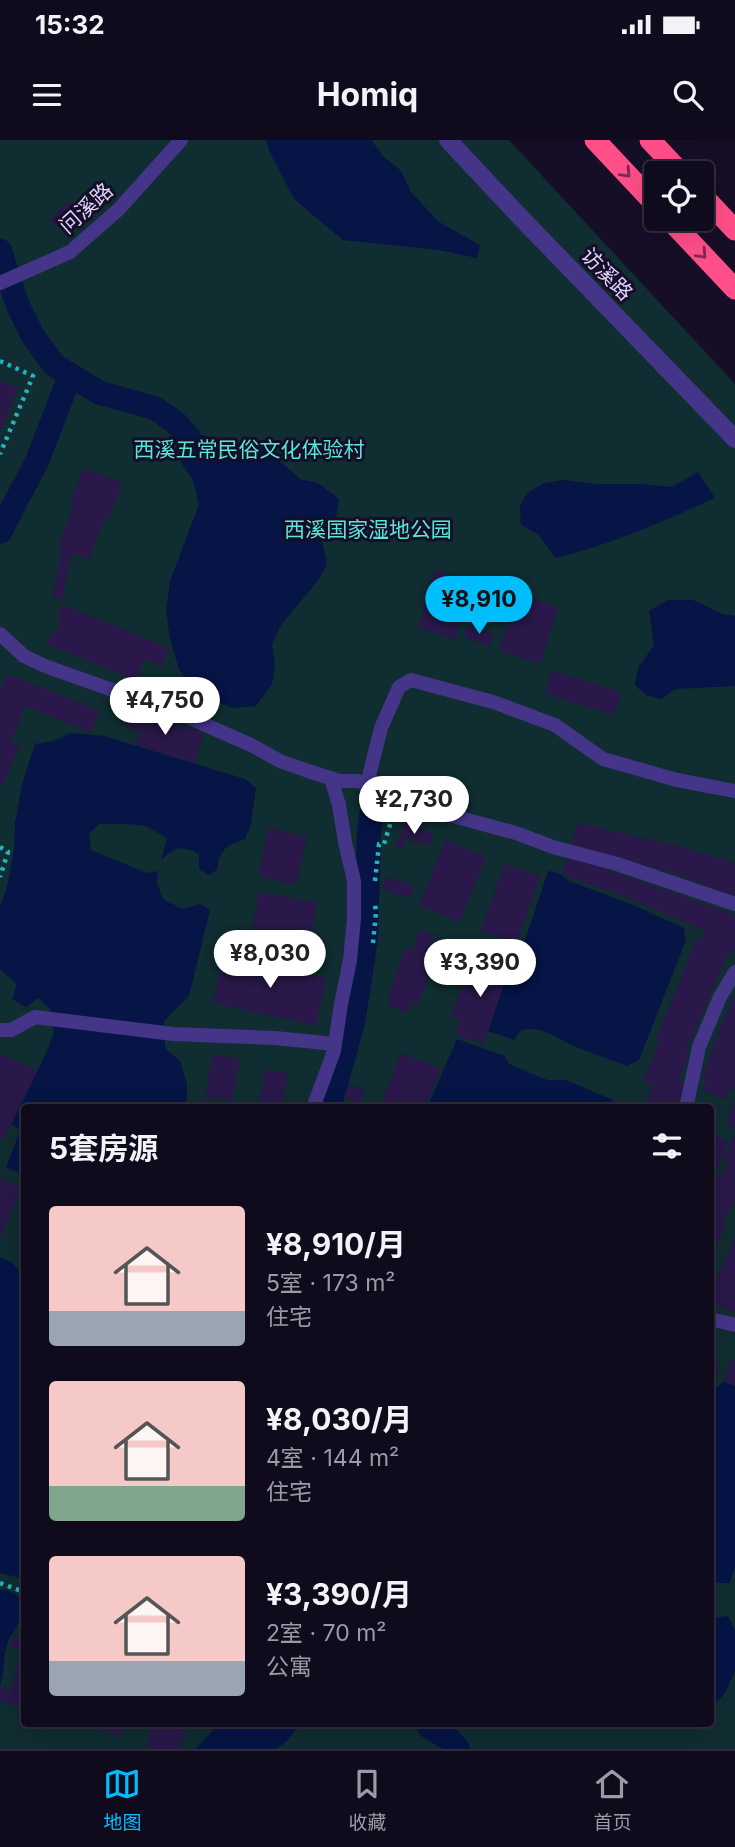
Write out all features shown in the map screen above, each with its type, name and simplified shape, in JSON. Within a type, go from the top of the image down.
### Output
[{"type":"highway","points":[[595,140],[644,192]]},
{"type":"highway","points":[[650,140],[670,161]]},
{"type":"highway","points":[[714,208],[735,230]]},
{"type":"highway","points":[[680,231],[735,289]]},
{"type":"street","name":"访溪路","points":[[448,140],[735,439]]},
{"type":"lane","name":"问溪路","points":[[0,283],[69,252],[119,209],[181,140]]},
{"type":"lane","points":[[0,634],[24,656],[45,666],[188,717],[280,761],[331,778],[382,788],[427,809],[617,864],[735,904]]},
{"type":"lane","points":[[367,784],[381,728],[399,687],[411,680],[493,702],[555,725],[603,759],[677,780],[735,791]]},
{"type":"lane","points":[[314,1104],[335,1044],[350,960],[354,919],[354,881],[331,778]]},
{"type":"lane","points":[[687,1104],[699,1047],[720,998],[735,972]]},
{"type":"lane","points":[[0,1030],[11,1030],[35,1017],[173,1034],[275,1038],[335,1044]]},
{"type":"lane","points":[[714,1320],[735,1325]]},
{"type":"path","points":[[0,361],[33,376],[0,454]]},
{"type":"path","points":[[0,847],[8,852],[0,877]]},
{"type":"path","points":[[0,1583],[21,1591]]},
{"type":"green space","name":"西溪国家湿地公园","points":[[0,140],[509,140],[735,384],[735,1749],[0,1749]]},
{"type":"shaded area","points":[[266,140],[371,140],[383,156],[401,171],[411,192],[439,222],[480,245],[477,258],[439,250],[343,240],[295,200]]},
{"type":"shaded area","points":[[194,435],[204,435],[226,452],[244,443],[255,446],[272,454],[300,479],[318,483],[339,499],[336,517],[322,541],[327,564],[320,578],[281,625],[272,644],[275,666],[272,684],[256,706],[232,708],[195,693],[179,669],[170,639],[166,610],[170,581],[199,505],[193,480],[180,461]]},
{"type":"shaded area","points":[[698,472],[715,498],[597,546],[555,558],[539,535],[521,525],[520,506],[527,493],[544,483],[563,480],[672,487]]},
{"type":"shaded area","points":[[668,600],[693,600],[722,614],[735,616],[735,686],[676,689],[661,699],[646,695],[635,685],[638,668],[654,645],[649,611]]},
{"type":"shaded area","points":[[71,733],[104,736],[245,779],[256,788],[251,824],[245,839],[225,849],[217,870],[208,875],[199,869],[199,854],[188,849],[179,848],[161,860],[167,838],[146,826],[99,824],[89,834],[91,850],[147,873],[158,871],[157,883],[163,899],[182,909],[200,904],[210,910],[189,996],[164,1021],[165,1048],[180,1061],[187,1084],[187,1104],[21,1104],[54,1032],[50,1009],[38,998],[26,1007],[12,999],[17,984],[0,969],[0,907],[7,887],[14,849],[15,823],[22,784],[35,744],[53,741]]},
{"type":"shaded area","points":[[548,871],[684,928],[686,940],[639,1060],[627,1066],[537,1030],[521,1030],[514,1040],[488,1031],[516,948],[523,946]]},
{"type":"shaded area","points":[[457,1039],[505,1056],[509,1064],[547,1080],[566,1080],[613,1100],[614,1104],[429,1104]]},
{"type":"shaded area","points":[[21,1104],[21,1129],[11,1125]]},
{"type":"shaded area","points":[[21,1129],[21,1174],[6,1167]]},
{"type":"shaded area","points":[[0,1257],[10,1262],[21,1274],[21,1578],[0,1573]]},
{"type":"shaded area","points":[[724,1382],[735,1386],[735,1566],[730,1583],[714,1583],[714,1389]]},
{"type":"shaded area","points":[[0,1589],[20,1597],[21,1615],[6,1647],[0,1685]]},
{"type":"shaded area","points":[[728,1616],[735,1631],[735,1671],[725,1693],[714,1706],[714,1618]]},
{"type":"shaded area","points":[[215,1727],[298,1727],[287,1741],[276,1749],[196,1749]]},
{"type":"building","points":[[67,202],[83,217],[67,234],[50,220]]},
{"type":"building","points":[[0,381],[18,388],[2,429],[0,428]]},
{"type":"building","points":[[83,468],[122,482],[109,518],[105,517],[89,559],[72,553],[62,599],[52,597],[62,550],[58,548],[74,505],[70,504]]},
{"type":"building","points":[[436,570],[472,581],[455,639],[418,628]]},
{"type":"building","points":[[480,581],[507,589],[503,602],[476,594]]},
{"type":"building","points":[[517,594],[558,607],[540,664],[499,651]]},
{"type":"building","points":[[62,604],[169,648],[162,666],[145,659],[136,680],[47,644],[52,632],[56,633],[61,619],[57,617]]},
{"type":"building","points":[[467,626],[494,634],[490,646],[463,637]]},
{"type":"building","points":[[552,671],[622,692],[614,715],[545,694]]},
{"type":"building","points":[[7,674],[100,711],[91,733],[25,706],[11,743],[19,746],[3,786],[0,785],[0,691]]},
{"type":"building","points":[[129,710],[204,733],[195,763],[135,745],[140,731],[124,726]]},
{"type":"building","points":[[405,823],[434,834],[429,846],[407,838],[402,849],[395,847]]},
{"type":"building","points":[[578,823],[678,846],[735,863],[735,896],[670,872],[571,844]]},
{"type":"building","points":[[268,828],[307,837],[296,885],[258,876]]},
{"type":"building","points":[[445,840],[486,857],[459,922],[419,905]]},
{"type":"building","points":[[568,856],[735,915],[735,954],[729,951],[685,1053],[689,1055],[678,1081],[686,1084],[678,1104],[645,1104],[652,1086],[643,1082],[659,1041],[656,1040],[696,940],[701,941],[704,930],[613,892],[562,875]]},
{"type":"building","points":[[504,864],[540,876],[517,943],[481,931]]},
{"type":"building","points":[[386,877],[414,886],[410,898],[382,889]]},
{"type":"building","points":[[259,892],[317,903],[307,950],[250,939]]},
{"type":"building","points":[[420,930],[435,936],[428,953],[436,956],[418,1005],[413,1002],[409,1013],[389,1006],[392,998],[388,997],[406,947],[413,950]]},
{"type":"building","points":[[224,955],[327,978],[316,1026],[213,1003]]},
{"type":"building","points":[[487,955],[511,963],[484,1044],[456,1035],[460,1020],[451,1017],[469,966],[482,970]]},
{"type":"building","points":[[735,993],[735,1088],[734,1091],[730,1088],[726,1100],[702,1090],[706,1080],[702,1078]]},
{"type":"building","points":[[0,1053],[37,1071],[3,1140],[0,1139]]},
{"type":"building","points":[[401,1053],[441,1069],[427,1104],[381,1104]]},
{"type":"building","points":[[213,1054],[240,1059],[232,1101],[205,1096]]},
{"type":"building","points":[[265,1069],[288,1073],[283,1104],[259,1104]]},
{"type":"building","points":[[349,1084],[365,1090],[360,1103],[344,1097]]},
{"type":"building","points":[[735,1100],[735,1128],[726,1124]]},
{"type":"building","points":[[735,1132],[735,1201],[723,1222],[726,1224],[714,1250],[714,1184],[728,1161],[723,1160]]},
{"type":"building","points":[[714,1135],[728,1141],[714,1177]]},
{"type":"building","points":[[0,1178],[21,1188],[21,1190],[0,1239]]},
{"type":"building","points":[[735,1238],[735,1313],[714,1305],[714,1284]]},
{"type":"building","points":[[731,1359],[735,1361],[735,1386],[724,1382]]},
{"type":"building","points":[[714,1364],[720,1366],[714,1387]]},
{"type":"building","points":[[13,1636],[21,1638],[21,1650],[10,1647]]},
{"type":"building","points":[[21,1654],[21,1707],[0,1701],[0,1687],[11,1690]]},
{"type":"building","points":[[89,1727],[125,1727],[122,1736]]},
{"type":"building","points":[[152,1727],[186,1727],[180,1749],[147,1747]]},
{"type":"waterway","points":[[0,251],[18,306],[33,336],[54,365],[100,393],[155,408],[176,423],[190,439]]},
{"type":"waterway","points":[[0,532],[37,461],[70,376]]},
{"type":"waterway","points":[[330,1104],[353,1023],[366,939],[371,816]]},
{"type":"waterway","points":[[429,1727],[449,1739],[458,1749]]},
{"type":"park label","name":"西溪五常民俗文化体验村","points":[[249,449]]}]
